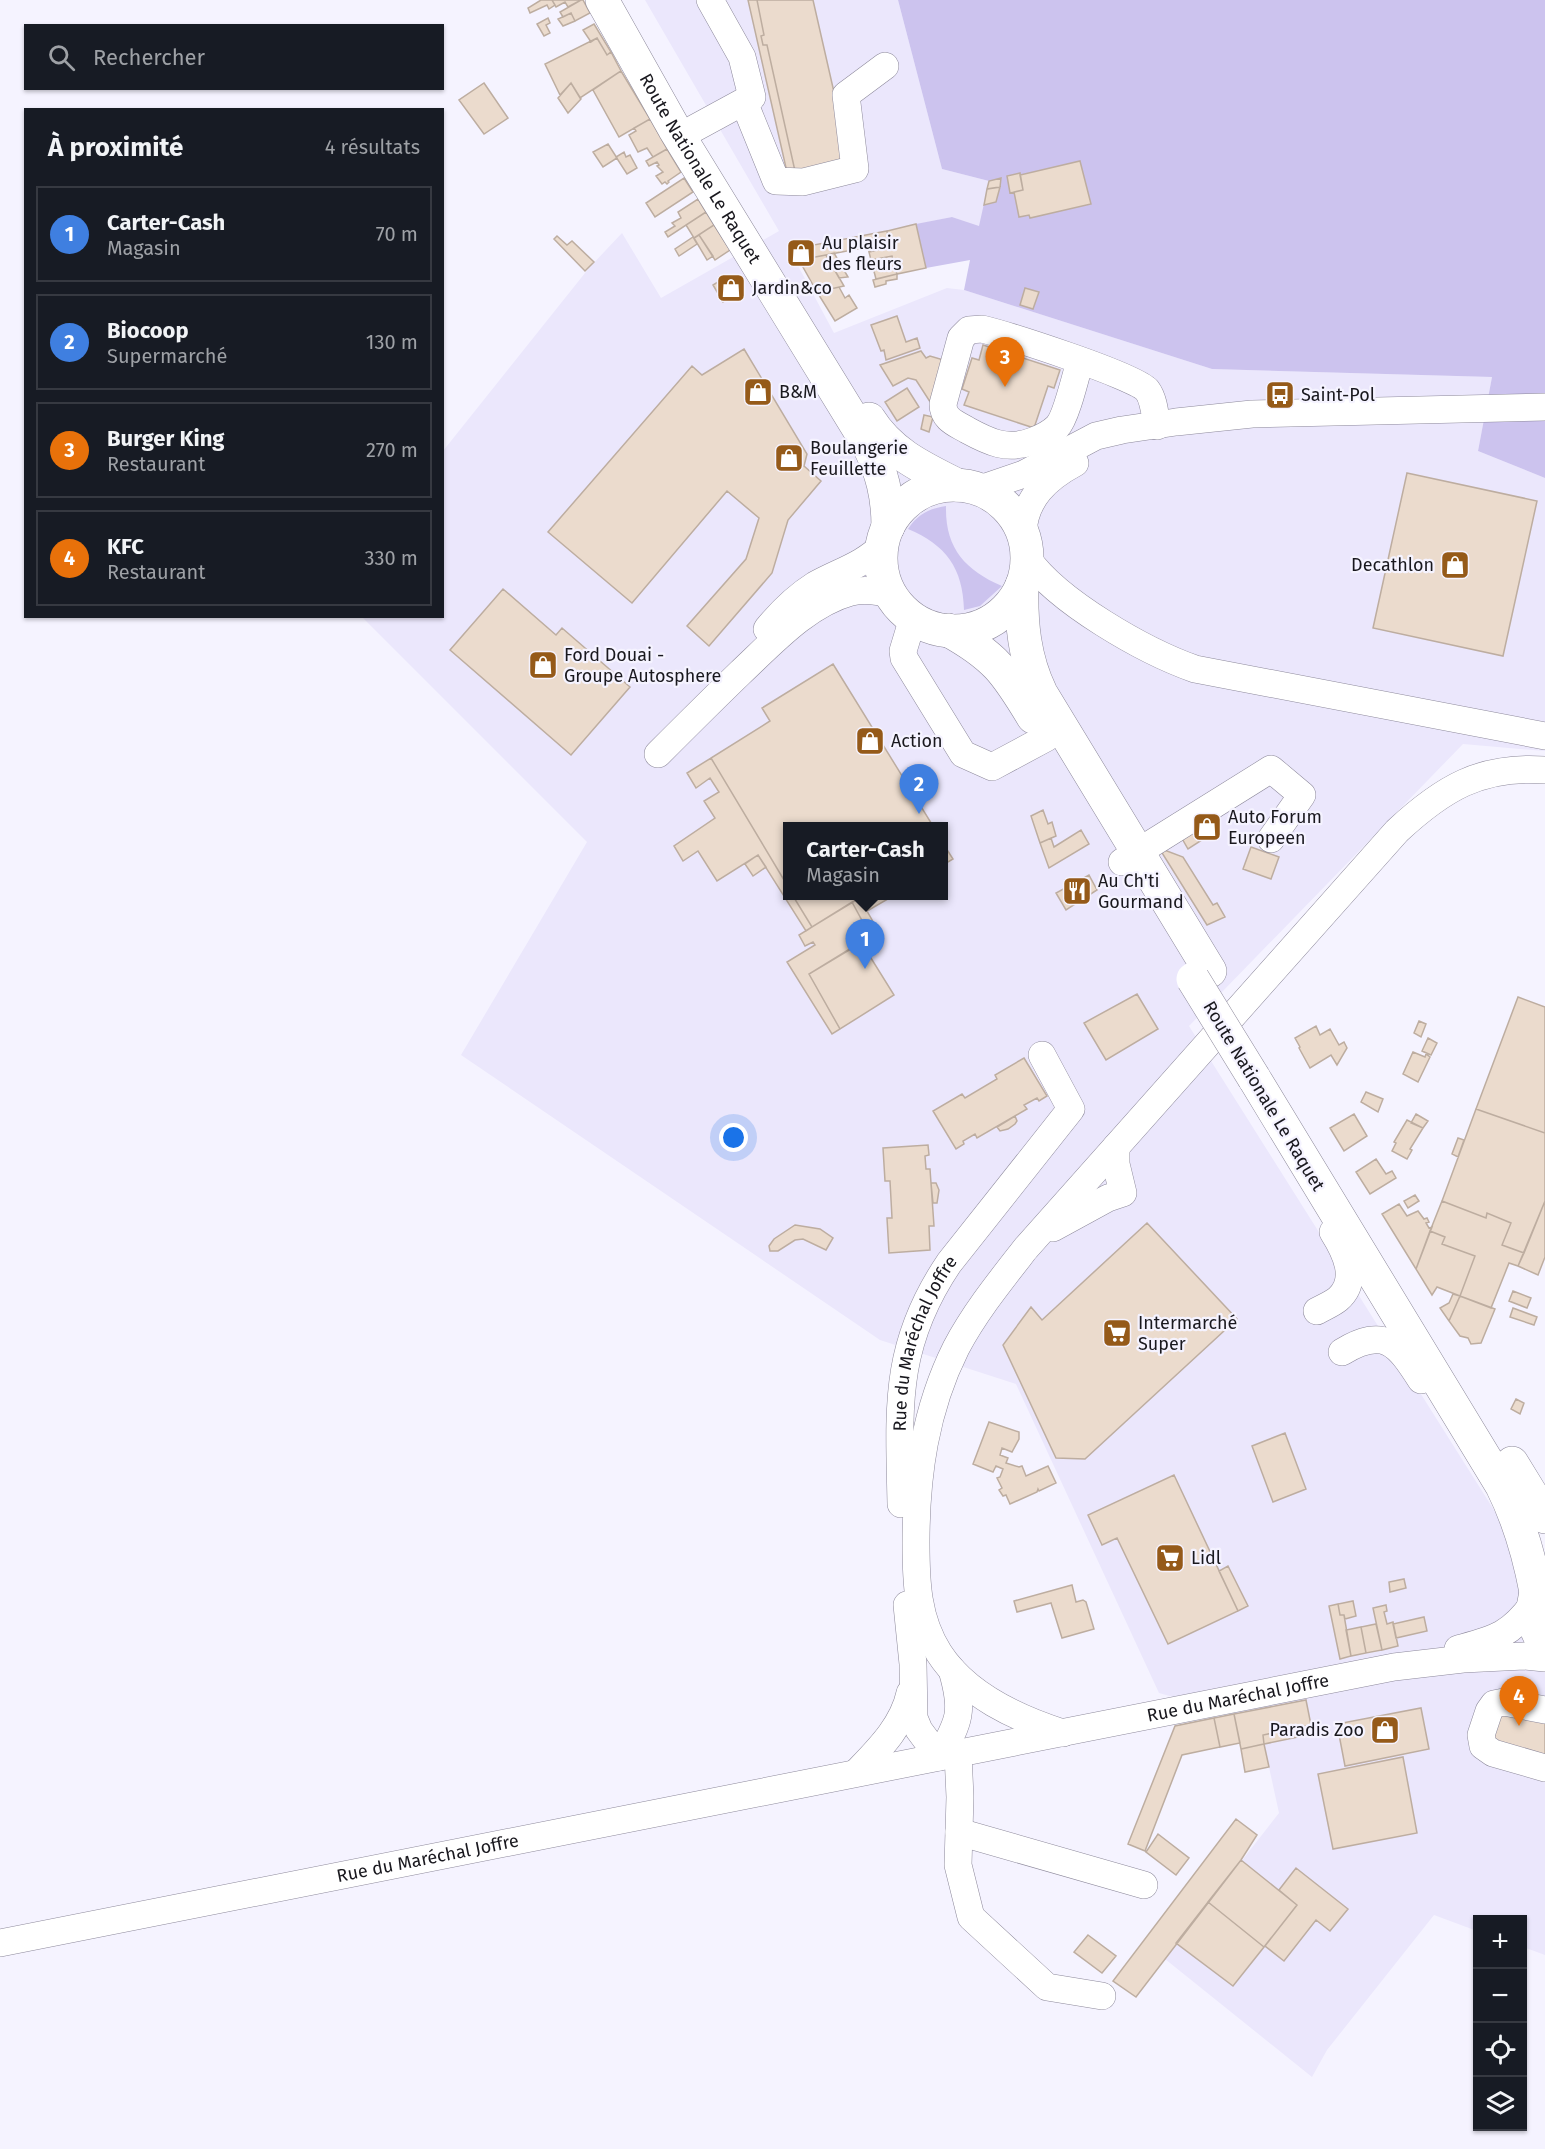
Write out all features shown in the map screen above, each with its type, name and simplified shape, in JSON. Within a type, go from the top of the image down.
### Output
[{"type":"main road","name":"Route Nationale Le Raquet","points":[[602,0],[674,128],[868,444],[883,477],[888,501],[886,536]]},
{"type":"main road","name":"Route Nationale Le Raquet","points":[[622,0],[781,275],[879,434],[893,449],[910,460],[969,487]]},
{"type":"main road","points":[[969,487],[996,498],[1009,509],[1024,558],[1013,601],[992,620],[975,627],[948,630],[930,626],[902,606],[883,570],[886,536],[897,512],[917,496],[932,488],[969,487]]},
{"type":"main road","name":"Route Nationale Le Raquet","points":[[1024,558],[1022,629],[1026,654],[1035,681],[1129,857]]},
{"type":"main road","name":"Route Nationale Le Raquet","points":[[948,630],[986,653],[1000,667],[1046,738],[1129,857],[1470,1414],[1545,1517]]},
{"type":"main road","name":"Route Nationale Le Raquet","points":[[1470,1414],[1513,1509],[1529,1558],[1538,1591],[1536,1629],[1545,1645]]},
{"type":"street","points":[[694,128],[752,98],[742,57],[710,0]]},
{"type":"street","points":[[744,102],[776,181],[802,182],[855,169],[846,95],[885,66]]},
{"type":"street","points":[[1080,361],[1061,422],[1049,433],[1031,442],[1013,446],[996,444],[951,421],[945,414],[943,404],[959,342],[969,330],[987,330],[1080,361],[1130,379],[1146,390],[1151,398],[1157,426]]},
{"type":"street","points":[[969,487],[1024,474],[1096,436],[1197,419],[1252,414],[1545,407]]},
{"type":"street","points":[[1157,426],[1084,458],[1048,482],[1029,505],[1023,520],[1024,558],[1064,596],[1149,650],[1195,669],[1545,736]]},
{"type":"street","points":[[708,703],[742,659],[795,599],[817,584],[869,558],[886,536]]},
{"type":"street","points":[[658,754],[773,642],[812,611],[832,599],[858,591],[878,591],[902,606],[904,658],[963,754],[992,767],[1046,738]]},
{"type":"street","points":[[1129,857],[1270,769],[1302,795],[1271,839]]},
{"type":"street","points":[[1064,1733],[1041,1726],[1006,1710],[970,1687],[952,1670],[938,1652],[928,1633],[918,1597],[916,1503],[921,1456],[934,1403],[956,1348],[976,1315],[1026,1248],[1397,831],[1445,792],[1484,775],[1513,770],[1545,770]]},
{"type":"street","name":"Rue du Maréchal Joffre","points":[[948,1756],[916,1724],[912,1703],[900,1480],[900,1397],[904,1362],[914,1332],[943,1273],[1071,1108],[1042,1054]]},
{"type":"street","points":[[1264,1077],[1270,1128],[1340,1243],[1348,1264],[1349,1278],[1342,1295],[1317,1311]]},
{"type":"street","points":[[1026,1248],[1063,1223],[1108,1198],[1123,1193],[1116,1164],[1116,1147]]},
{"type":"street","points":[[1342,1352],[1364,1340],[1377,1340],[1393,1345],[1405,1355],[1439,1404],[1470,1414]]},
{"type":"street","name":"Rue du Maréchal Joffre","points":[[1394,1668],[1504,1634],[1518,1624],[1538,1591]]},
{"type":"street","name":"Rue du Maréchal Joffre","points":[[0,1943],[1394,1668],[1463,1659],[1524,1656],[1545,1658]]},
{"type":"street","points":[[952,1670],[960,1708],[948,1756],[960,1797],[958,1865],[971,1917],[1047,1987],[1102,1996]]},
{"type":"street","name":"Rue du Maréchal Joffre","points":[[856,1773],[899,1722],[909,1700],[912,1683]]},
{"type":"street","points":[[1545,1710],[1503,1701],[1494,1704],[1489,1711],[1481,1735],[1483,1746],[1493,1753],[1545,1768]]},
{"type":"street","points":[[959,1832],[1144,1885]]},
{"type":"shaded area","points":[[645,0],[898,0],[942,169],[989,181],[980,227],[952,217],[856,237],[858,249],[796,262],[834,333],[947,288],[964,290],[1212,369],[1492,377],[1478,451],[1545,478],[1545,751],[1463,744],[1189,1026],[1545,1591],[1545,1955],[1527,1948],[1527,1915],[1473,1915],[1473,1930],[1434,1915],[1327,2050],[1312,2077],[1165,1959],[1279,1813],[1264,1744],[1241,1749],[1234,1714],[1159,1693],[1016,1384],[880,1340],[461,1055],[587,842],[363,618],[444,618],[444,450],[589,268],[622,233],[661,298],[779,231]]},
{"type":"shaded area","points":[[898,0],[1545,0],[1545,478],[1478,451],[1492,377],[1212,369],[964,290],[970,260],[926,268],[916,224],[952,217],[979,226],[989,181],[942,169]]},
{"type":"shaded area","points":[[946,506],[949,534],[960,556],[978,573],[1002,586],[980,606],[964,610],[960,582],[950,560],[933,542],[908,529],[924,513]]},
{"type":"building","points":[[541,0],[552,0],[555,5],[549,9],[547,5],[530,13],[528,8]]},
{"type":"building","points":[[552,0],[581,0],[568,7],[565,2],[556,7]]},
{"type":"building","points":[[581,0],[590,13],[575,21],[571,13],[563,17],[560,12]]},
{"type":"building","points":[[748,0],[757,0],[764,35],[761,36],[763,45],[767,45],[795,171],[789,181]]},
{"type":"building","points":[[757,0],[813,0],[849,158],[795,171],[767,45],[763,45],[761,36],[764,35]]},
{"type":"building","points":[[571,13],[575,21],[563,26],[558,19]]},
{"type":"building","points":[[548,18],[550,23],[546,25],[550,33],[544,36],[537,24]]},
{"type":"building","points":[[594,24],[611,52],[607,55],[597,38],[591,42],[583,30]]},
{"type":"building","points":[[597,38],[607,55],[611,52],[621,71],[580,98],[571,83],[560,95],[545,64]]},
{"type":"building","points":[[621,71],[650,119],[619,137],[593,90]]},
{"type":"building","points":[[484,83],[508,118],[484,134],[459,100]]},
{"type":"building","points":[[571,83],[581,99],[568,113],[558,98]]},
{"type":"building","points":[[650,119],[667,149],[653,157],[647,148],[638,152],[629,135],[636,131],[634,128]]},
{"type":"building","points":[[608,144],[617,158],[603,167],[593,152]]},
{"type":"building","points":[[667,149],[681,172],[667,184],[665,182],[662,184],[656,176],[663,172],[657,166],[659,165],[657,162],[649,166],[646,161]]},
{"type":"building","points":[[624,152],[626,157],[630,155],[637,168],[627,174],[616,157]]},
{"type":"building","points":[[1080,161],[1091,204],[1030,218],[1029,215],[1019,217],[1014,192],[1023,190],[1020,175]]},
{"type":"building","points":[[1020,173],[1023,190],[1010,193],[1007,176]]},
{"type":"building","points":[[684,178],[693,192],[655,217],[646,203]]},
{"type":"building","points":[[1001,178],[1000,187],[987,189],[989,181]]},
{"type":"building","points":[[1000,187],[996,202],[984,205],[987,189]]},
{"type":"building","points":[[698,199],[706,212],[668,237],[665,232],[675,226],[672,223],[681,218],[678,212]]},
{"type":"building","points":[[706,212],[714,225],[694,238],[686,225]]},
{"type":"building","points":[[916,224],[926,268],[897,274],[892,256],[871,260],[869,252],[890,247],[887,231]]},
{"type":"building","points":[[714,225],[730,250],[715,260],[699,235]]},
{"type":"building","points":[[887,231],[890,247],[869,252],[868,246],[858,249],[855,237]]},
{"type":"building","points":[[699,235],[713,256],[707,260],[694,238]]},
{"type":"building","points":[[557,236],[567,245],[572,241],[594,262],[585,271],[554,239]]},
{"type":"building","points":[[693,237],[697,244],[679,256],[675,249]]},
{"type":"building","points":[[855,237],[858,249],[799,260],[793,249]]},
{"type":"building","points":[[834,253],[848,277],[839,278],[826,255]]},
{"type":"building","points":[[826,255],[844,286],[817,292],[799,260]]},
{"type":"building","points":[[892,256],[897,274],[876,279],[871,260]]},
{"type":"building","points":[[897,274],[897,279],[886,281],[886,284],[875,287],[873,280]]},
{"type":"building","points":[[729,275],[740,292],[723,302],[713,285]]},
{"type":"building","points":[[839,287],[845,298],[849,295],[857,308],[835,321],[817,292]]},
{"type":"building","points":[[1025,288],[1039,292],[1033,309],[1020,305]]},
{"type":"building","points":[[897,316],[906,342],[917,338],[920,348],[886,360],[884,350],[881,351],[871,325]]},
{"type":"building","points":[[983,345],[1060,370],[1054,388],[1048,386],[1034,428],[964,405],[969,392],[962,389],[972,358],[979,360]]},
{"type":"building","points":[[744,349],[807,454],[804,466],[821,481],[788,520],[772,573],[709,646],[687,626],[746,559],[759,518],[727,491],[632,603],[548,532],[692,366],[702,375]]},
{"type":"building","points":[[921,351],[926,358],[930,356],[947,361],[934,408],[916,380],[908,378],[893,386],[880,365]]},
{"type":"building","points":[[907,388],[919,407],[897,421],[885,402]]},
{"type":"building","points":[[924,415],[933,417],[929,432],[921,429]]},
{"type":"building","name":"Decathlon","points":[[1407,473],[1537,501],[1503,656],[1373,628]]},
{"type":"building","points":[[503,589],[556,635],[562,628],[630,687],[571,755],[450,650]]},
{"type":"building","points":[[833,664],[931,822],[783,822],[783,878],[711,758],[770,721],[762,708]]},
{"type":"building","points":[[711,758],[783,878],[783,895],[758,855],[717,881],[698,851],[683,861],[674,846],[715,818],[704,801],[719,792],[710,778],[696,788],[687,773]]},
{"type":"building","points":[[1043,810],[1048,824],[1052,822],[1056,836],[1040,843],[1031,816]]},
{"type":"building","points":[[1211,816],[1219,829],[1188,849],[1180,835]]},
{"type":"building","points":[[1081,830],[1089,844],[1049,868],[1040,843],[1051,838],[1054,847]]},
{"type":"building","points":[[1251,847],[1279,857],[1271,879],[1243,869]]},
{"type":"building","points":[[1159,848],[1183,857],[1213,905],[1217,903],[1225,917],[1207,925]]},
{"type":"building","points":[[948,851],[953,859],[948,862]]},
{"type":"building","points":[[758,855],[766,867],[753,876],[745,864]]},
{"type":"building","name":"Au Ch'ti Gourmand","points":[[1089,875],[1097,890],[1066,910],[1056,893]]},
{"type":"building","points":[[786,900],[795,900],[812,927],[806,931]]},
{"type":"building","points":[[795,900],[856,900],[812,927]]},
{"type":"building","points":[[886,900],[867,911],[879,932],[871,937],[852,902]]},
{"type":"building","points":[[852,902],[871,937],[809,974],[840,1029],[832,1034],[787,962],[815,945],[813,942],[805,946],[799,935]]},
{"type":"building","points":[[861,942],[894,995],[840,1029],[809,974]]},
{"type":"building","points":[[1137,994],[1158,1029],[1106,1060],[1084,1023]]},
{"type":"building","points":[[1518,997],[1545,1007],[1545,1133],[1476,1109]]},
{"type":"building","points":[[1419,1021],[1426,1024],[1421,1037],[1414,1033]]},
{"type":"building","points":[[1316,1026],[1320,1035],[1330,1029],[1339,1045],[1344,1042],[1347,1048],[1337,1065],[1331,1055],[1310,1068],[1299,1048],[1295,1038]]},
{"type":"building","points":[[1428,1038],[1437,1043],[1431,1055],[1422,1051]]},
{"type":"building","points":[[1413,1052],[1430,1057],[1418,1082],[1403,1074]]},
{"type":"building","points":[[1024,1058],[1047,1096],[1024,1105],[1027,1109],[977,1138],[975,1134],[963,1141],[964,1144],[956,1149],[933,1111],[962,1094],[965,1098],[997,1079],[995,1075]]},
{"type":"building","points":[[1366,1092],[1383,1099],[1378,1112],[1361,1102]]},
{"type":"building","points":[[1476,1109],[1545,1133],[1545,1201],[1524,1253],[1502,1245],[1511,1223],[1487,1213],[1486,1218],[1442,1201]]},
{"type":"building","points":[[1354,1114],[1367,1136],[1344,1151],[1330,1128]]},
{"type":"building","points":[[1416,1114],[1428,1121],[1423,1128],[1411,1123]]},
{"type":"building","points":[[1015,1116],[1017,1121],[1015,1124],[1000,1131],[997,1127]]},
{"type":"building","points":[[1407,1120],[1423,1128],[1410,1149],[1412,1150],[1407,1159],[1392,1151],[1396,1143],[1394,1142]]},
{"type":"building","points":[[1458,1138],[1464,1140],[1458,1157],[1452,1154]]},
{"type":"building","points":[[928,1145],[929,1155],[925,1156],[926,1169],[930,1169],[934,1226],[929,1226],[930,1250],[889,1253],[887,1218],[892,1218],[890,1181],[885,1181],[883,1148]]},
{"type":"building","points":[[1376,1159],[1386,1174],[1392,1171],[1396,1178],[1370,1194],[1356,1172]]},
{"type":"building","points":[[931,1183],[936,1183],[939,1190],[937,1203],[933,1203]]},
{"type":"building","points":[[1415,1195],[1419,1201],[1408,1208],[1404,1201]]},
{"type":"building","points":[[1442,1201],[1486,1218],[1487,1213],[1511,1223],[1502,1245],[1524,1253],[1518,1266],[1509,1263],[1491,1308],[1460,1296],[1475,1256],[1442,1244],[1445,1237],[1430,1231]]},
{"type":"building","points":[[1545,1201],[1545,1257],[1538,1275],[1518,1266]]},
{"type":"building","points":[[1399,1204],[1407,1216],[1418,1211],[1424,1219],[1427,1218],[1429,1222],[1426,1223],[1429,1228],[1432,1227],[1416,1269],[1382,1214]]},
{"type":"building","name":"Intermarché Super","points":[[1147,1223],[1237,1319],[1085,1459],[1056,1458],[1003,1345],[1031,1307],[1042,1320]]},
{"type":"building","points":[[795,1225],[820,1229],[833,1238],[826,1250],[803,1239],[795,1240],[778,1251],[770,1251],[769,1246],[774,1239]]},
{"type":"building","points":[[1430,1231],[1445,1237],[1442,1244],[1475,1256],[1460,1296],[1437,1287],[1432,1295],[1416,1269]]},
{"type":"building","points":[[1513,1291],[1531,1298],[1527,1308],[1509,1301]]},
{"type":"building","points":[[1453,1294],[1460,1296],[1449,1321],[1440,1308],[1449,1303]]},
{"type":"building","points":[[1460,1296],[1495,1309],[1481,1343],[1471,1344],[1468,1338],[1460,1336],[1449,1321]]},
{"type":"building","points":[[1513,1308],[1537,1317],[1534,1325],[1510,1317]]},
{"type":"building","points":[[1516,1399],[1524,1403],[1520,1414],[1511,1409]]},
{"type":"building","points":[[989,1422],[1019,1432],[1019,1439],[1012,1452],[1002,1448],[1000,1455],[1008,1458],[1006,1463],[1022,1466],[1026,1476],[1048,1466],[1056,1483],[1039,1491],[1038,1489],[1037,1492],[1010,1504],[1006,1495],[1003,1496],[999,1490],[1002,1488],[997,1478],[1000,1477],[1003,1469],[996,1466],[993,1472],[973,1464]]},
{"type":"building","points":[[1285,1433],[1306,1489],[1273,1502],[1252,1446]]},
{"type":"building","name":"Lidl","points":[[1174,1475],[1238,1611],[1168,1644],[1117,1538],[1102,1545],[1088,1515]]},
{"type":"building","points":[[1228,1566],[1248,1606],[1238,1611],[1219,1571]]},
{"type":"building","points":[[1404,1579],[1406,1588],[1390,1592],[1389,1582]]},
{"type":"building","points":[[1072,1585],[1076,1602],[1083,1600],[1086,1602],[1094,1629],[1062,1638],[1051,1603],[1017,1612],[1014,1601]]},
{"type":"building","points":[[1353,1601],[1356,1616],[1345,1619],[1344,1615],[1340,1615],[1338,1604]]},
{"type":"building","points":[[1338,1604],[1340,1615],[1344,1615],[1351,1656],[1340,1659],[1329,1606]]},
{"type":"building","points":[[1386,1605],[1387,1611],[1384,1612],[1387,1624],[1393,1622],[1398,1646],[1382,1650],[1373,1608]]},
{"type":"building","points":[[1424,1617],[1427,1631],[1396,1638],[1393,1624]]},
{"type":"building","points":[[1376,1624],[1382,1650],[1366,1653],[1361,1627]]},
{"type":"building","points":[[1361,1627],[1366,1653],[1351,1656],[1346,1630]]},
{"type":"building","points":[[1306,1700],[1311,1725],[1263,1735],[1264,1744],[1241,1749],[1234,1714]]},
{"type":"building","points":[[1421,1708],[1429,1749],[1345,1766],[1337,1724]]},
{"type":"building","points":[[1497,1711],[1545,1718],[1545,1757],[1493,1741]]},
{"type":"building","points":[[1234,1714],[1240,1743],[1220,1747],[1214,1718]]},
{"type":"building","points":[[1214,1718],[1220,1747],[1182,1755],[1145,1851],[1128,1844],[1175,1726]]},
{"type":"building","points":[[1311,1725],[1313,1734],[1264,1744],[1263,1735]]},
{"type":"building","points":[[1264,1744],[1269,1767],[1245,1772],[1241,1749]]},
{"type":"building","points":[[1403,1757],[1417,1833],[1333,1849],[1318,1774]]},
{"type":"building","points":[[1236,1819],[1257,1835],[1241,1860],[1136,1997],[1113,1981]]},
{"type":"building","points":[[1158,1834],[1189,1858],[1176,1875],[1146,1852]]},
{"type":"building","points":[[1241,1860],[1297,1905],[1264,1947],[1208,1902]]},
{"type":"building","points":[[1296,1868],[1348,1909],[1330,1931],[1316,1920],[1284,1961],[1265,1946],[1297,1905],[1279,1890]]},
{"type":"building","points":[[1208,1902],[1264,1947],[1233,1986],[1176,1943]]},
{"type":"building","points":[[1088,1935],[1116,1956],[1102,1973],[1074,1952]]},
{"type":"place","name":"Au plaisir des fleurs","points":[[801,253]]},
{"type":"place","name":"Jardin&co","points":[[731,288]]},
{"type":"place","name":"Burger King","points":[[1005,387]]},
{"type":"place","name":"B&M","points":[[758,392]]},
{"type":"place","name":"Saint-Pol","points":[[1280,395]]},
{"type":"place","name":"Boulangerie Feuillette","points":[[789,458]]},
{"type":"place","name":"Decathlon","points":[[1455,565]]},
{"type":"place","name":"Ford Douai - Groupe Autosphere","points":[[543,665]]},
{"type":"place","name":"Action","points":[[870,741]]},
{"type":"place","name":"Biocoop","points":[[919,814]]},
{"type":"place","name":"Auto Forum Europeen","points":[[1207,827]]},
{"type":"place","name":"Au Ch'ti Gourmand","points":[[1077,891]]},
{"type":"place","name":"Carter-Cash","points":[[865,969]]},
{"type":"place","name":"Intermarché Super","points":[[1117,1333]]},
{"type":"place","name":"Lidl","points":[[1170,1558]]},
{"type":"place","name":"KFC","points":[[1519,1726]]},
{"type":"place","name":"Paradis Zoo","points":[[1385,1730]]}]
